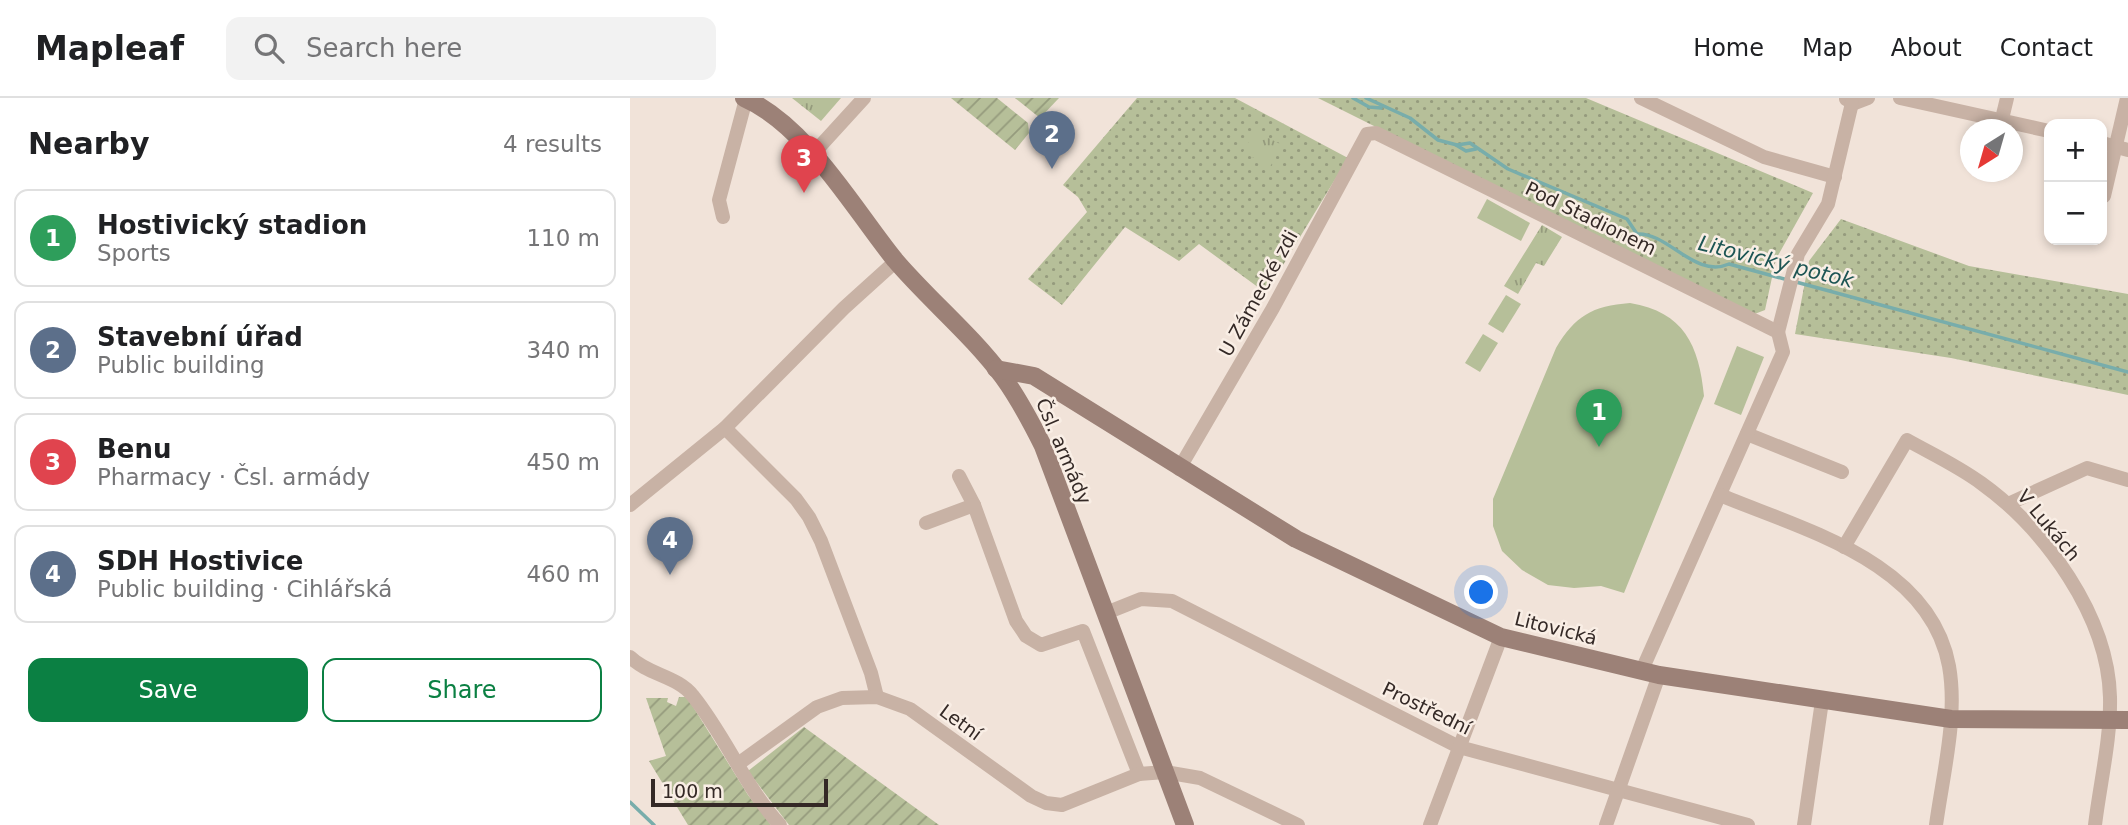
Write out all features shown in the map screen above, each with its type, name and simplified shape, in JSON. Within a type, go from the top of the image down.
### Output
[{"type":"street","points":[[723,217],[719,200],[745,98]]},
{"type":"street","name":"Čsl. armády","points":[[745,98],[783,124],[812,155],[897,261],[996,369],[1026,412],[1042,446],[1185,825]]},
{"type":"street","points":[[812,155],[864,98]]},
{"type":"street","points":[[1641,98],[1764,157],[1835,177]]},
{"type":"street","points":[[1606,825],[1619,789],[1651,673],[1720,495],[1783,352],[1778,332],[1785,299],[1799,251],[1824,216],[1835,177],[1849,100],[1861,103],[1868,98]]},
{"type":"street","points":[[1900,98],[1978,119]]},
{"type":"street","points":[[2002,119],[2007,98]]},
{"type":"street","points":[[2107,182],[2127,98]]},
{"type":"street","points":[[2023,128],[2044,130]]},
{"type":"street","name":"Pod Stadionem","points":[[1367,134],[1376,133],[1778,332]]},
{"type":"street","name":"U Zámecké zdi","points":[[1179,468],[1276,303],[1367,134]]},
{"type":"street","points":[[630,505],[725,428],[844,308],[897,261]]},
{"type":"street","name":"Litovická","points":[[996,369],[1034,376],[1296,539],[1501,637],[1651,673],[1951,719],[2108,722],[2128,720]]},
{"type":"street","points":[[1026,412],[1032,394],[1049,384]]},
{"type":"street","points":[[725,428],[796,499],[809,517],[821,541],[862,648],[877,697]]},
{"type":"street","points":[[1747,434],[1842,472]]},
{"type":"street","name":"V Lukách","points":[[1844,547],[1907,439],[1979,481],[2008,504],[2056,557],[2085,605],[2104,660],[2110,695],[2095,825]]},
{"type":"street","points":[[2008,504],[2087,468],[2128,480]]},
{"type":"street","points":[[959,476],[974,505],[1016,621],[1026,636],[1041,645],[1083,631],[1139,774]]},
{"type":"street","points":[[1720,495],[1844,547],[1907,587],[1932,620],[1949,666],[1951,719],[1936,825]]},
{"type":"street","points":[[926,523],[974,505]]},
{"type":"street","name":"Prostřední","points":[[1106,613],[1141,599],[1172,601],[1458,747],[1748,825]]},
{"type":"street","points":[[1430,825],[1501,637]]},
{"type":"street","points":[[630,657],[640,667],[676,683],[692,694],[765,808],[780,825]]},
{"type":"street","name":"Letní","points":[[738,764],[817,707],[842,698],[877,697],[910,709],[1031,796],[1046,803],[1062,805],[1139,774],[1165,772],[1200,778],[1298,825]]},
{"type":"street","points":[[1804,825],[1822,701]]},
{"type":"green space","points":[[792,98],[841,98],[821,121]]},
{"type":"green space","points":[[951,98],[997,98],[1028,123],[1029,133],[1015,150]]},
{"type":"green space","points":[[1015,98],[1059,98],[1040,118]]},
{"type":"green space","points":[[1137,98],[1235,98],[1348,158],[1266,293],[1199,244],[1179,261],[1125,227],[1062,305],[1028,279],[1087,212],[1078,197],[1063,185]]},
{"type":"green space","points":[[1318,98],[1586,98],[1813,193],[1776,259],[1765,310],[1752,315]]},
{"type":"green space","points":[[1255,131],[1282,145],[1270,167],[1243,152]]},
{"type":"green space","points":[[1487,199],[1530,223],[1521,241],[1477,218]]},
{"type":"green space","points":[[1841,219],[1969,266],[2128,294],[2128,395],[1951,358],[1795,334],[1809,261]]},
{"type":"green space","points":[[1542,225],[1562,237],[1544,266],[1536,263],[1518,294],[1504,286]]},
{"type":"green space","points":[[1506,295],[1521,304],[1503,333],[1488,324]]},
{"type":"green space","points":[[1630,303],[1664,314],[1685,334],[1698,361],[1704,396],[1624,593],[1601,586],[1574,588],[1548,585],[1522,570],[1502,551],[1493,526],[1493,499],[1563,337],[1578,320],[1595,310]]},
{"type":"green space","points":[[1483,334],[1498,343],[1480,372],[1465,363]]},
{"type":"green space","points":[[1737,346],[1764,357],[1741,415],[1714,404]]},
{"type":"green space","points":[[679,697],[687,697],[748,795],[771,825],[688,825],[649,761],[666,756],[646,698],[668,698],[667,702],[676,706]]},
{"type":"green space","points":[[804,727],[939,825],[789,825],[748,771]]},
{"type":"waterway","points":[[1353,98],[1369,107],[1381,108]]},
{"type":"waterway","name":"Litovický potok","points":[[1366,98],[1410,118],[1438,140],[1457,145],[1470,143],[1508,169],[1627,219],[1637,234],[1660,240],[1693,261],[1717,267],[1729,264],[1788,280]]},
{"type":"waterway","points":[[1456,145],[1466,151],[1476,149]]},
{"type":"waterway","name":"Litovický potok","points":[[1796,282],[2128,372]]},
{"type":"waterway","points":[[630,802],[654,825]]},
{"type":"place","name":"Stavební úřad","points":[[1052,169]]},
{"type":"place","name":"Benu","points":[[804,193]]},
{"type":"place","name":"Hostivický stadion","points":[[1599,447]]},
{"type":"place","name":"SDH Hostivice","points":[[670,575]]}]
